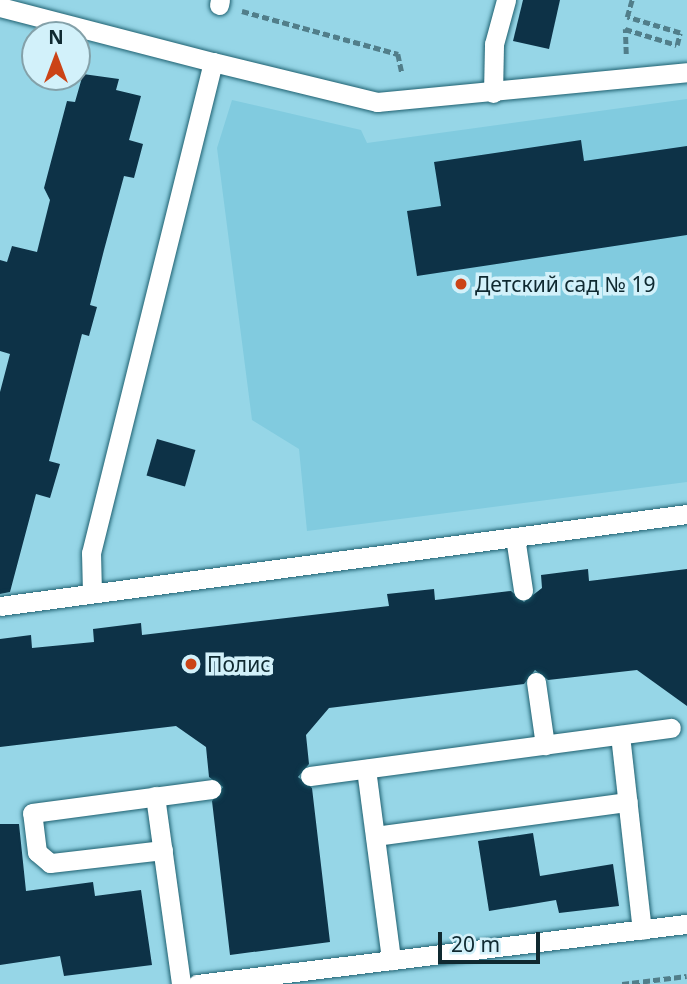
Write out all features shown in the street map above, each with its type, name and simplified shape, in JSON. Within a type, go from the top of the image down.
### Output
[{"type":"lane","points":[[493,93],[494,44],[506,0]]},
{"type":"lane","points":[[0,7],[356,99],[493,93],[687,72]]},
{"type":"lane","points":[[92,593],[91,553],[214,62]]},
{"type":"lane","points":[[0,606],[687,514]]},
{"type":"lane","points":[[515,537],[523,590]]},
{"type":"lane","points":[[536,682],[545,745]]},
{"type":"lane","points":[[310,776],[671,728]]},
{"type":"lane","points":[[620,735],[642,930]]},
{"type":"lane","points":[[366,769],[391,960]]},
{"type":"lane","points":[[163,850],[50,863],[37,852],[32,813],[211,789]]},
{"type":"lane","points":[[155,796],[181,984]]},
{"type":"lane","points":[[375,836],[628,802]]},
{"type":"lane","points":[[197,984],[309,977],[391,960],[687,924]]},
{"type":"path","points":[[625,29],[677,45],[680,33],[627,18],[632,0]]},
{"type":"path","points":[[220,2],[398,54]]},
{"type":"path","points":[[622,984],[687,976]]},
{"type":"shaded area","name":"Детский сад № 19","points":[[687,99],[687,482],[307,531],[299,449],[252,420],[217,148],[232,100],[361,130],[367,143]]},
{"type":"building","points":[[523,0],[560,0],[549,49],[513,41]]},
{"type":"building","points":[[91,75],[119,79],[116,90],[141,96],[129,140],[143,144],[134,178],[124,176],[104,250],[90,305],[97,307],[89,336],[82,334],[49,461],[60,464],[50,498],[36,494],[10,592],[0,594],[0,392],[10,354],[0,351],[0,260],[7,262],[12,246],[37,252],[50,200],[44,188],[67,101],[75,102],[78,91],[91,91]]},
{"type":"building","points":[[581,140],[584,161],[687,146],[687,235],[417,276],[407,211],[441,206],[434,162]]},
{"type":"building","points":[[157,439],[195,450],[185,487],[147,476]]},
{"type":"building","points":[[588,569],[589,581],[687,569],[687,706],[637,670],[548,680],[535,670],[524,684],[329,708],[306,735],[309,764],[298,777],[312,788],[330,942],[230,955],[212,801],[223,787],[209,777],[206,747],[176,726],[0,747],[0,639],[31,635],[32,648],[94,642],[93,629],[141,623],[142,635],[389,606],[387,594],[434,589],[435,600],[511,591],[524,602],[542,588],[541,575]]},
{"type":"building","points":[[0,824],[19,824],[26,891],[93,882],[95,896],[141,890],[152,965],[64,976],[60,956],[0,965]]},
{"type":"building","points":[[533,833],[540,876],[613,864],[619,906],[559,913],[556,900],[489,911],[478,841]]},
{"type":"place","name":"Детский сад № 19","points":[[461,284]]},
{"type":"place","name":"Полис","points":[[191,664]]}]
